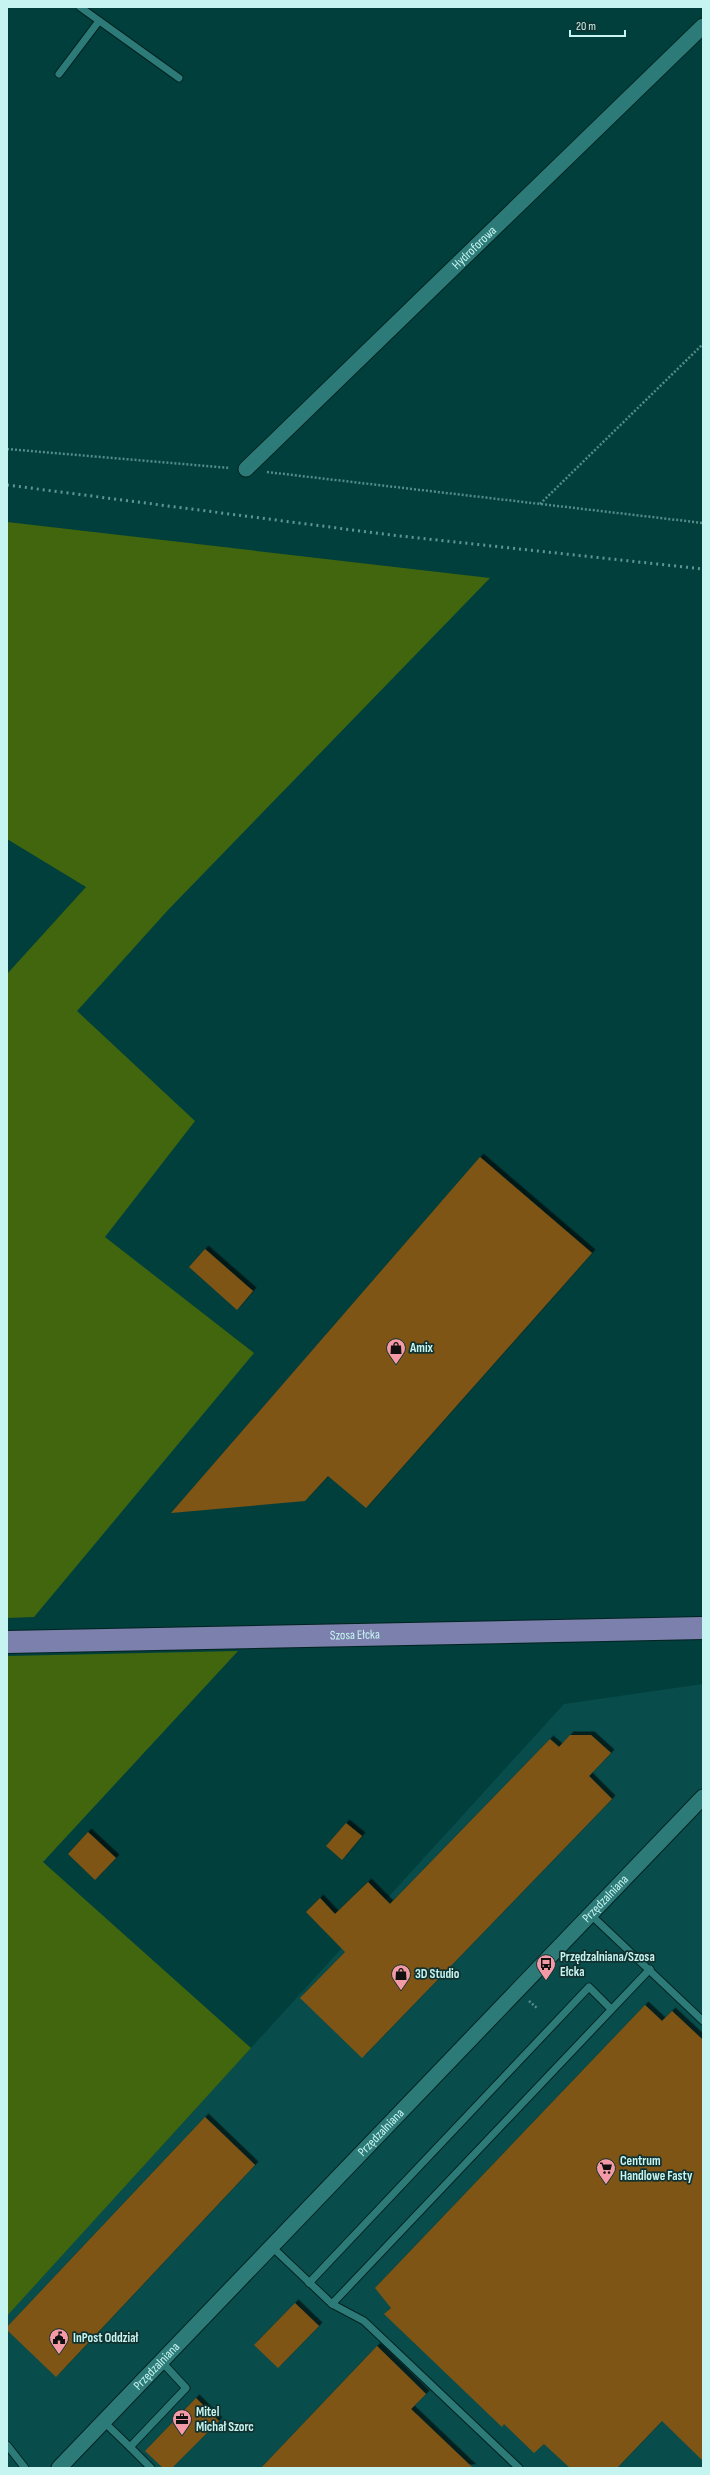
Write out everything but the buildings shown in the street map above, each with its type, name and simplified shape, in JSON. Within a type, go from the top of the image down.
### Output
[{"type":"main road","name":"Szosa Ełcka","points":[[7,1642],[703,1628]]},
{"type":"street","name":"Hydroforowa","points":[[246,469],[703,26]]},
{"type":"street","name":"Przędzalniana","points":[[59,2468],[591,1915],[703,1796]]},
{"type":"lane","points":[[80,7],[179,78]]},
{"type":"lane","points":[[59,74],[99,21]]},
{"type":"lane","points":[[591,1915],[650,1969],[703,2021]]},
{"type":"lane","points":[[332,2304],[650,1969]]},
{"type":"lane","points":[[309,2283],[589,1987],[611,2009]]},
{"type":"lane","points":[[271,2246],[332,2304],[364,2321],[519,2468]]},
{"type":"lane","points":[[130,2447],[186,2388],[161,2361]]},
{"type":"lane","points":[[103,2421],[151,2468]]},
{"type":"lane","points":[[7,2445],[25,2468]]},
{"type":"path","points":[[540,504],[703,344]]},
{"type":"path","points":[[7,449],[246,469],[703,523]]},
{"type":"shaded area","points":[[703,1684],[703,2468],[7,2468],[7,2316],[564,1704]]},
{"type":"green space","points":[[7,522],[490,578],[168,910],[77,1011],[195,1121],[105,1237],[254,1353],[34,1617],[7,1618],[7,974],[86,887],[7,839]]},
{"type":"green space","points":[[238,1651],[43,1862],[251,2048],[7,2316],[7,1656]]},
{"type":"railway","points":[[7,485],[391,535],[703,569]]},
{"type":"place","name":"Amix","points":[[396,1365]]},
{"type":"place","name":"Przędzalniana/Szosa Ełcka","points":[[546,1981]]},
{"type":"place","name":"3D Studio","points":[[401,1991]]},
{"type":"place","name":"Centrum Handlowe Fasty","points":[[606,2185]]},
{"type":"place","name":"InPost Oddział","points":[[59,2355]]},
{"type":"place","name":"Mitel Michał Szorc","points":[[182,2436]]}]
